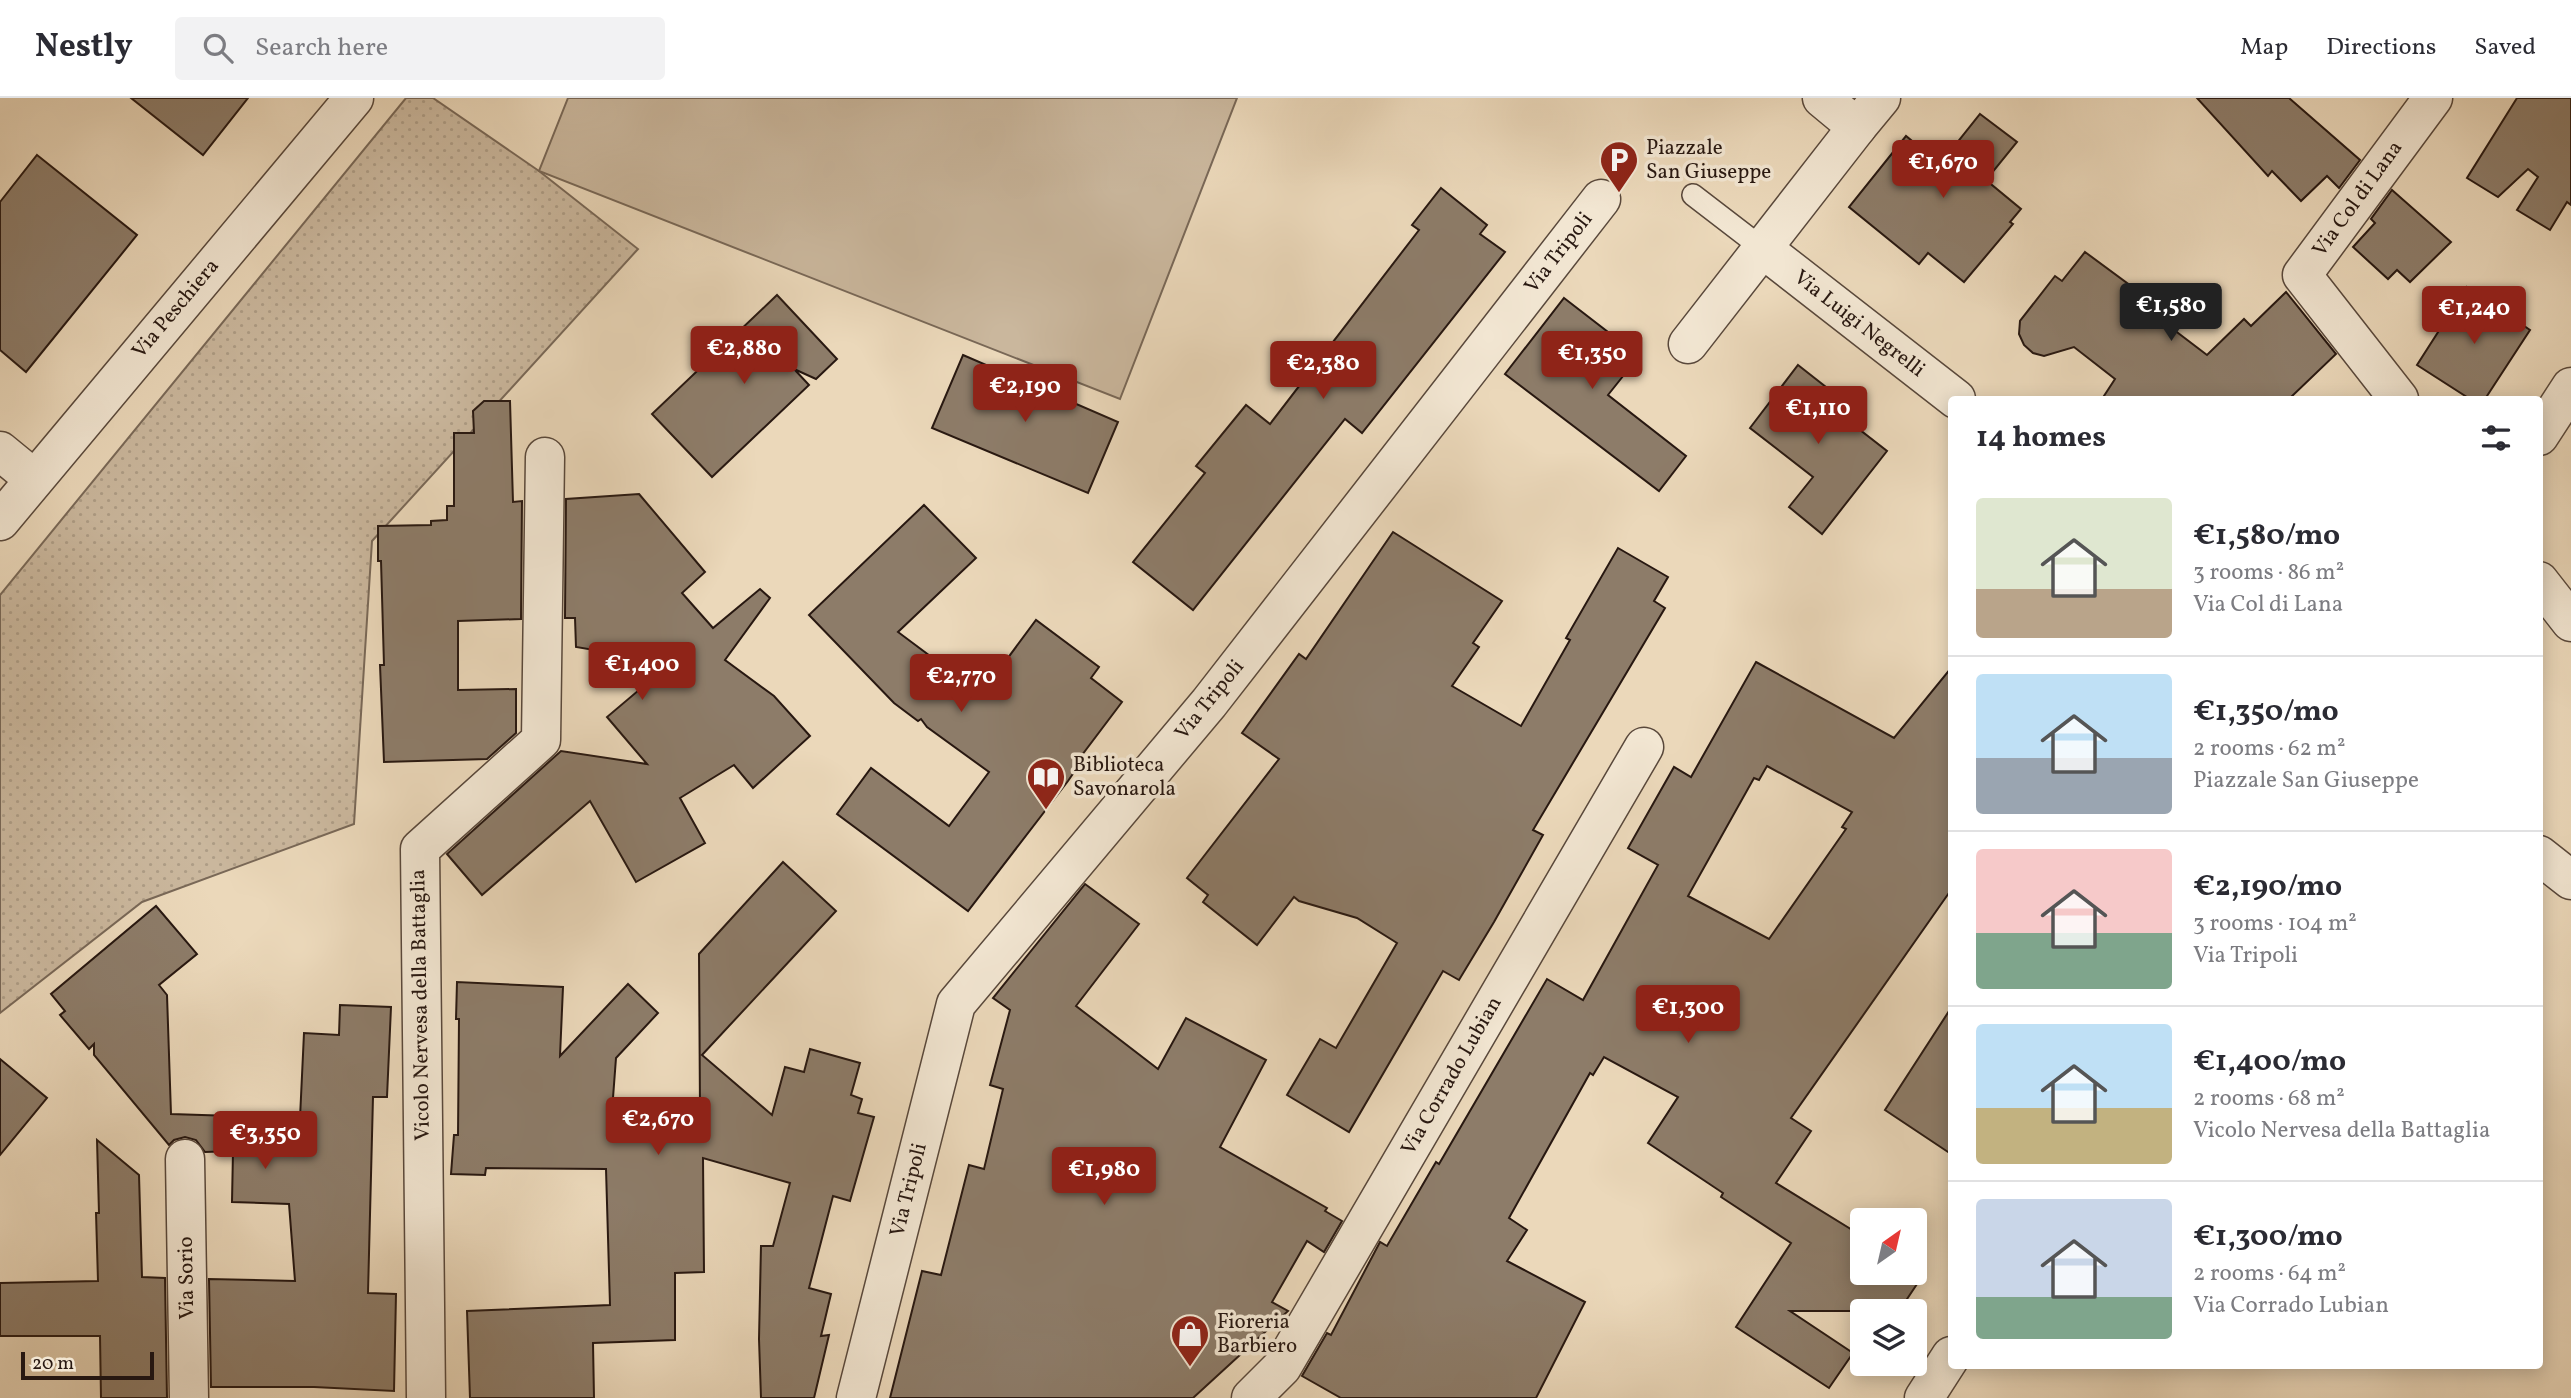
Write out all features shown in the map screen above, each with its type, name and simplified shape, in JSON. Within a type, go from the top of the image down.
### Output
[{"type":"street","name":"Via Peschiera","points":[[0,521],[33,478],[354,98]]},
{"type":"street","points":[[1822,98],[1857,127]]},
{"type":"street","points":[[1688,344],[1881,98]]},
{"type":"street","name":"Via Col di Lana","points":[[2397,396],[2302,275],[2433,98]]},
{"type":"street","name":"Via Tripoli","points":[[856,1398],[956,1004],[1209,703],[1601,200]]},
{"type":"street","name":"Via Luigi Negrelli","points":[[1762,248],[1952,396]]},
{"type":"street","points":[[2543,430],[2571,387]]},
{"type":"street","points":[[0,451],[33,478]]},
{"type":"street","name":"Vicolo Nervesa della Battaglia","points":[[426,1398],[420,849],[541,740],[545,457]]},
{"type":"street","points":[[2543,586],[2571,622]]},
{"type":"street","name":"Via Corrado Lubian","points":[[1251,1398],[1282,1367],[1644,747]]},
{"type":"street","points":[[2543,858],[2571,880]]},
{"type":"street","name":"Via Sorio","points":[[185,1159],[189,1398]]},
{"type":"street","points":[[1924,1398],[1948,1361]]},
{"type":"lane","points":[[1693,195],[1762,248]]},
{"type":"shaded area","points":[[406,98],[433,98],[539,171],[638,249],[372,541],[354,824],[142,902],[0,1013],[0,595]]},
{"type":"shaded area","points":[[568,98],[1237,98],[1120,399],[539,171]]},
{"type":"building","points":[[131,98],[248,98],[203,155]]},
{"type":"building","points":[[2197,98],[2289,98],[2360,160],[2339,188],[2327,176],[2301,201],[2272,171],[2268,176]]},
{"type":"building","points":[[2517,98],[2571,98],[2571,205],[2567,202],[2550,230],[2517,210],[2538,177],[2528,169],[2498,197],[2467,178]]},
{"type":"building","points":[[1980,114],[2017,142],[1986,180],[2021,209],[2010,222],[2013,224],[1964,282],[1928,253],[1919,264],[1849,207],[1906,136],[1940,164]]},
{"type":"building","points":[[37,155],[137,235],[26,372],[0,350],[0,202]]},
{"type":"building","points":[[1441,188],[1487,225],[1480,234],[1505,252],[1362,433],[1345,419],[1193,610],[1133,562],[1205,473],[1196,466],[1246,405],[1270,424],[1419,230],[1412,225]]},
{"type":"building","points":[[2392,190],[2451,242],[2410,282],[2397,270],[2388,279],[2353,247],[2375,223],[2371,219]]},
{"type":"building","points":[[2085,252],[2150,300],[2144,307],[2207,355],[2244,319],[2251,326],[2286,292],[2336,354],[2292,396],[2104,396],[2115,379],[2074,347],[2044,356],[2033,353],[2024,345],[2019,334],[2020,321],[2055,276],[2062,281]]},
{"type":"building","points":[[2467,287],[2530,330],[2487,396],[2465,396],[2417,365]]},
{"type":"building","points":[[777,295],[837,359],[816,379],[794,369],[809,385],[712,477],[652,414]]},
{"type":"building","points":[[1564,298],[1639,356],[1608,395],[1686,456],[1659,491],[1505,374]]},
{"type":"building","points":[[963,355],[1118,422],[1088,493],[932,428]]},
{"type":"building","points":[[1798,365],[1845,402],[1837,412],[1887,451],[1822,534],[1789,507],[1813,477],[1750,428]]},
{"type":"building","points":[[484,401],[510,401],[513,502],[522,501],[521,619],[458,621],[458,690],[516,689],[516,733],[487,759],[384,762],[380,665],[384,665],[378,526],[431,525],[431,521],[447,520],[447,506],[454,506],[454,433],[474,433],[473,411]]},
{"type":"building","points":[[639,494],[705,572],[682,593],[713,628],[760,589],[770,598],[725,660],[774,696],[810,736],[753,788],[734,765],[680,798],[705,843],[636,882],[590,801],[482,895],[447,854],[561,751],[647,764],[607,717],[671,663],[576,647],[575,618],[565,618],[566,499]]},
{"type":"building","points":[[924,505],[976,558],[898,632],[981,694],[1036,620],[1099,667],[1091,678],[1122,702],[1076,763],[1079,765],[1068,781],[968,911],[837,814],[871,768],[949,826],[989,772],[927,727],[921,719],[918,721],[894,703],[809,615]]},
{"type":"building","points":[[1393,532],[1502,601],[1473,643],[1479,647],[1452,686],[1521,726],[1570,640],[1566,638],[1618,548],[1668,577],[1654,601],[1665,608],[1533,830],[1543,835],[1494,922],[1459,980],[1443,971],[1349,1132],[1287,1095],[1320,1039],[1336,1048],[1397,943],[1357,918],[1299,901],[1294,897],[1257,945],[1203,902],[1208,895],[1187,878],[1279,759],[1242,733],[1299,654],[1306,659]]},
{"type":"building","points":[[1756,662],[1894,738],[1948,672],[1948,894],[1791,1118],[1811,1131],[1776,1183],[1850,1229],[1850,1285],[1916,1285],[1907,1299],[1850,1299],[1850,1311],[1790,1311],[1850,1351],[1850,1357],[1829,1388],[1736,1327],[1791,1243],[1721,1197],[1723,1193],[1648,1143],[1678,1097],[1604,1057],[1593,1075],[1590,1073],[1509,1218],[1527,1230],[1507,1261],[1585,1302],[1536,1398],[1341,1398],[1302,1376],[1327,1333],[1331,1335],[1380,1242],[1387,1246],[1436,1162],[1439,1164],[1547,979],[1583,1000],[1658,865],[1628,848],[1674,767],[1691,777]],"holes":[[[1767,766],[1852,812],[1842,827],[1846,829],[1769,939],[1688,896],[1754,778],[1759,780]]]},
{"type":"building","points":[[783,862],[836,911],[702,1055],[772,1115],[785,1067],[804,1072],[810,1049],[860,1063],[851,1095],[862,1099],[858,1113],[874,1117],[850,1201],[833,1196],[809,1288],[831,1294],[821,1336],[829,1335],[814,1398],[761,1398],[761,1246],[773,1246],[790,1183],[703,1158],[704,1272],[675,1273],[675,1340],[593,1343],[594,1398],[470,1398],[467,1311],[610,1305],[606,1169],[486,1168],[485,1175],[451,1174],[454,1135],[458,1135],[457,982],[563,987],[560,1056],[628,984],[658,1013],[616,1058],[612,1111],[700,1109],[699,954]]},
{"type":"building","points":[[1085,884],[1139,924],[1076,1006],[1158,1069],[1186,1018],[1266,1060],[1220,1147],[1327,1208],[1325,1211],[1342,1221],[1324,1252],[1307,1241],[1272,1302],[1288,1311],[1193,1398],[890,1398],[922,1271],[941,1275],[969,1165],[984,1169],[1003,1089],[990,1085],[1010,1010],[993,998]]},
{"type":"building","points":[[156,906],[197,954],[159,985],[167,995],[171,1114],[300,1118],[304,1033],[339,1035],[340,1005],[391,1007],[387,1097],[373,1097],[368,1293],[396,1294],[394,1391],[314,1387],[211,1387],[209,1279],[295,1281],[289,1204],[232,1202],[233,1151],[205,1152],[196,1140],[185,1137],[174,1140],[169,1145],[94,1055],[94,1044],[89,1049],[60,1015],[65,1011],[51,994]]},
{"type":"building","points":[[1948,1013],[1948,1152],[1885,1110]]},
{"type":"building","points":[[0,1059],[47,1098],[0,1155]]},
{"type":"building","points":[[97,1140],[139,1175],[142,1277],[165,1278],[167,1398],[101,1398],[100,1336],[0,1336],[0,1283],[98,1281]]},
{"type":"place","name":"Piazzale San Giuseppe","points":[[1619,194]]},
{"type":"place","name":"Biblioteca Savonarola","points":[[1046,811]]},
{"type":"place","name":"Fioreria Barbiero","points":[[1190,1368]]}]
